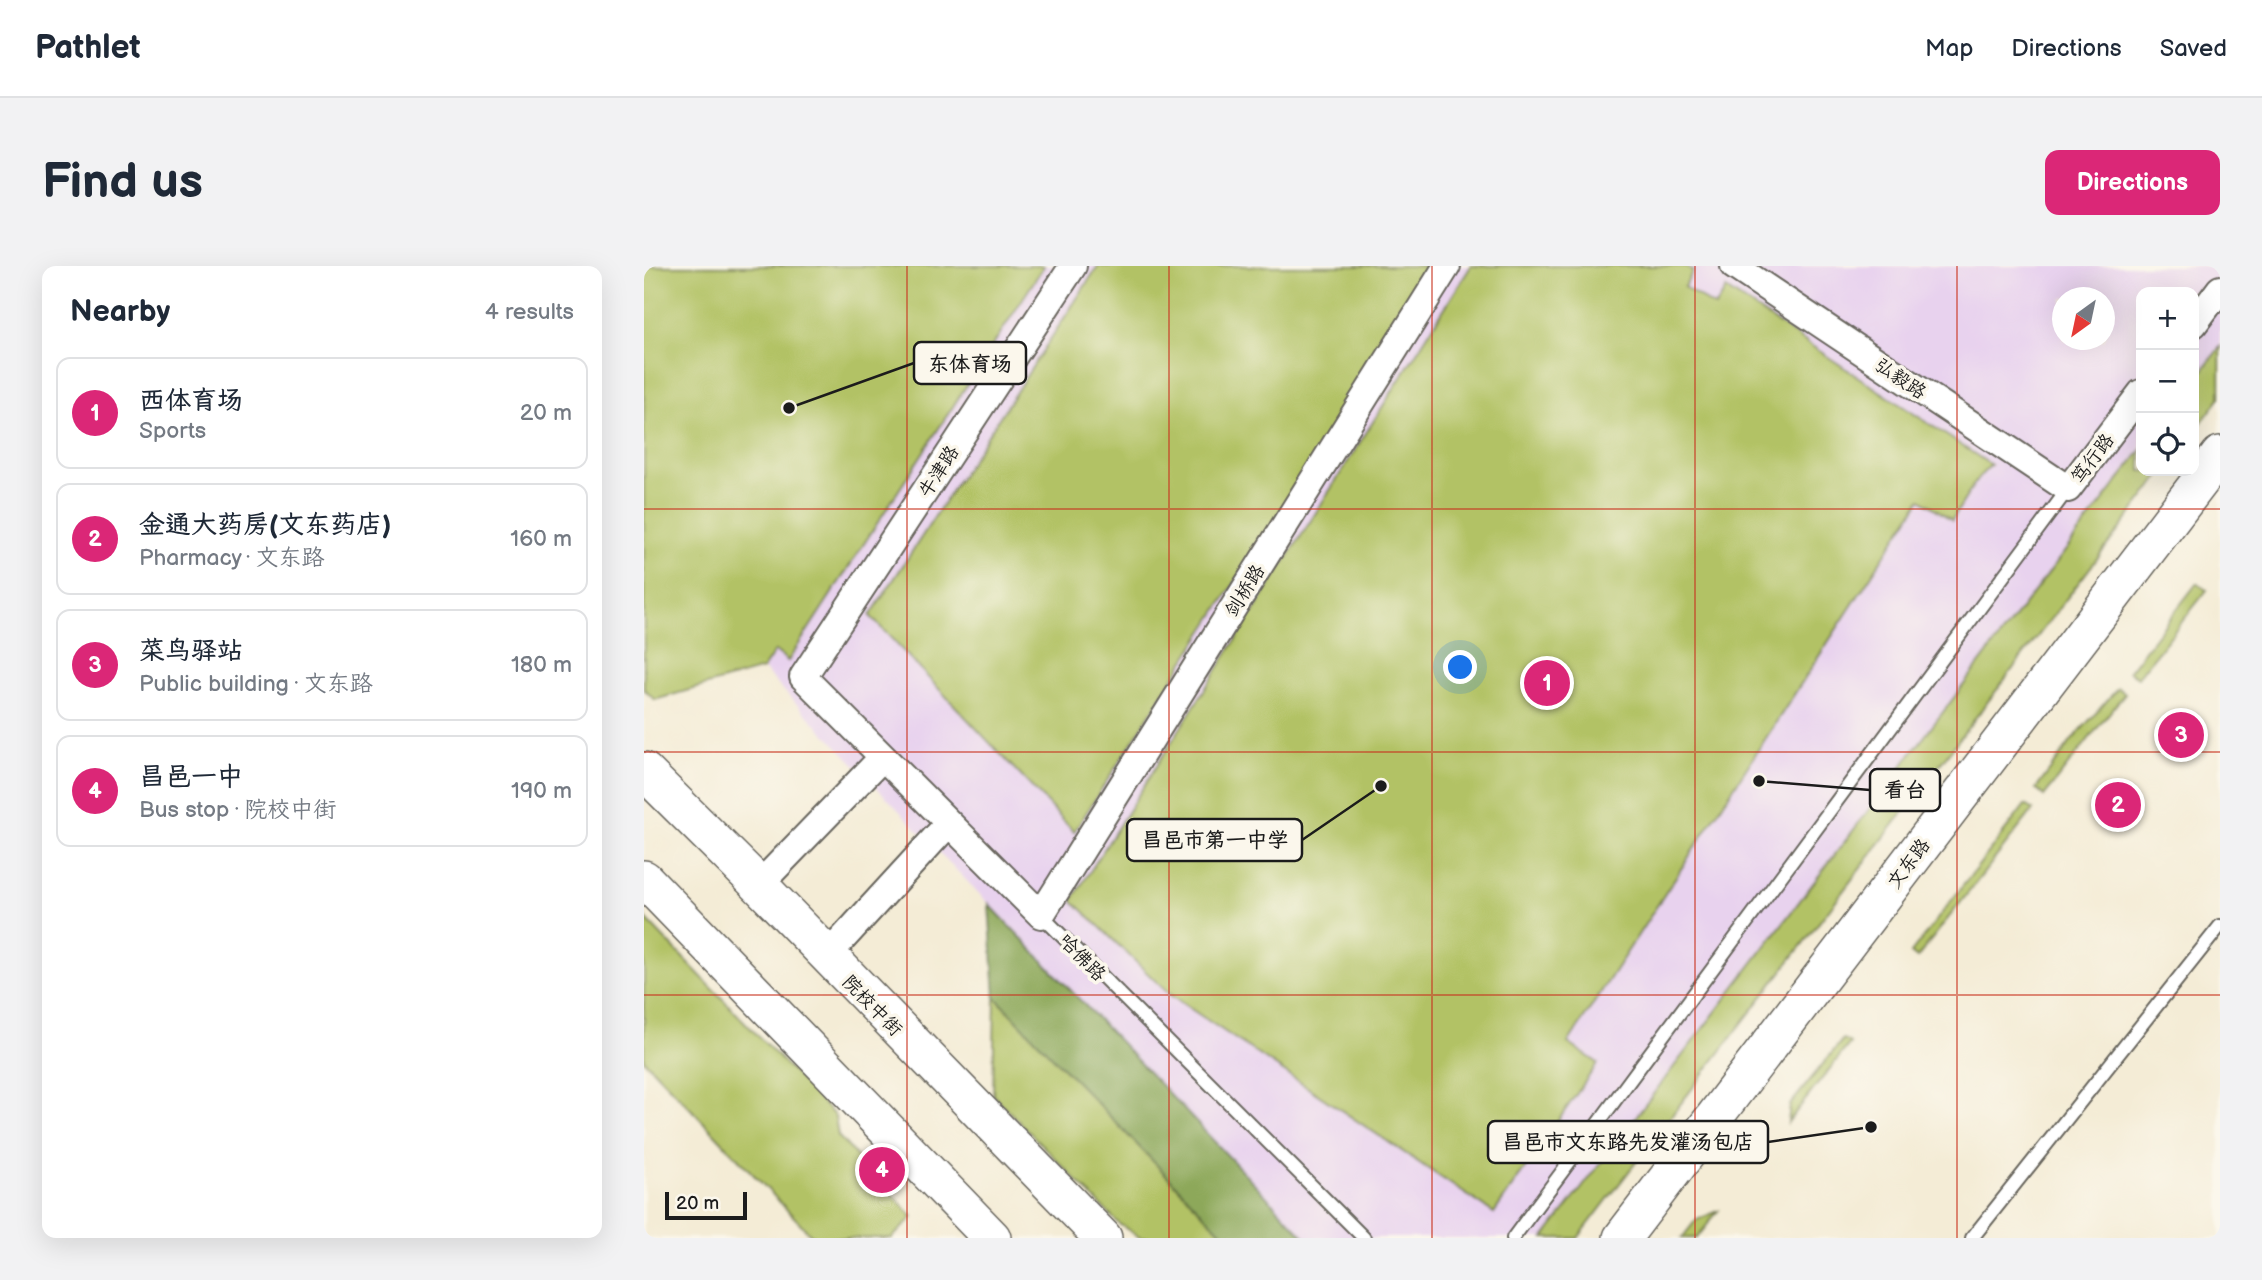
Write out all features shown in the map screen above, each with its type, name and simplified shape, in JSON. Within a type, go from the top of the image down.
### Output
[{"type":"main road","name":"文东路","points":[[1622,1238],[2220,455]]},
{"type":"main road","name":"院校中街","points":[[644,771],[1102,1238]]},
{"type":"main road","points":[[644,879],[992,1238]]},
{"type":"street","name":"牛津路","points":[[803,677],[1073,266]]},
{"type":"street","name":"剑桥路","points":[[1041,915],[1447,266]]},
{"type":"street","name":"弘毅路","points":[[1734,266],[2068,489]]},
{"type":"street","points":[[2199,317],[2220,289]]},
{"type":"street","name":"笃行路","points":[[2068,489],[2136,400]]},
{"type":"street","name":"哈佛路","points":[[803,677],[1041,915]]},
{"type":"street","points":[[759,886],[882,758]]},
{"type":"street","points":[[826,957],[948,824]]},
{"type":"lane","points":[[1513,1238],[2068,489]]},
{"type":"lane","name":"哈佛路","points":[[1041,915],[1364,1238]]},
{"type":"lane","points":[[1972,1238],[2220,926]]},
{"type":"shaded area","points":[[644,266],[2220,266],[2220,347],[2199,375],[2199,287],[2136,287],[2136,458],[1544,1238],[1306,1238],[763,669],[644,550]]},
{"type":"green space","points":[[644,266],[1044,266],[788,661],[775,651],[763,669],[655,700],[644,689]]},
{"type":"green space","points":[[1098,266],[1439,266],[1074,832],[870,616]]},
{"type":"green space","points":[[1471,266],[1686,266],[1693,271],[1684,287],[1715,307],[1726,289],[1991,465],[1978,478],[1952,520],[1921,499],[1568,1043],[1598,1063],[1494,1213],[1170,995],[1072,900]]},
{"type":"green space","points":[[2220,347],[2220,398],[2199,425],[2199,413],[2199,375]]},
{"type":"green space","points":[[2136,458],[2136,476],[2160,476],[1578,1238],[1544,1238]]},
{"type":"green space","points":[[2197,583],[2207,590],[2138,677],[2129,671]]},
{"type":"green space","points":[[2118,688],[2125,693],[2044,796],[2036,789],[2073,739]]},
{"type":"green space","points":[[2025,805],[2033,810],[1917,958],[1911,953]]},
{"type":"green space","points":[[989,904],[1306,1238],[1227,1238],[995,997]]},
{"type":"green space","points":[[644,917],[835,1116],[838,1136],[913,1217],[892,1238],[814,1238],[644,1060]]},
{"type":"green space","points":[[995,997],[1227,1238],[1141,1238],[1119,1224],[993,1095]]},
{"type":"green space","points":[[1843,1039],[1850,1043],[1788,1122],[1790,1105]]},
{"type":"green space","points":[[1718,1211],[1697,1238],[1682,1238],[1696,1220]]},
{"type":"place","name":"东体育场","points":[[789,408]]},
{"type":"place","name":"西体育场","points":[[1547,683]]},
{"type":"place","name":"菜鸟驿站","points":[[2181,735]]},
{"type":"place","name":"看台","points":[[1759,781]]},
{"type":"place","name":"昌邑市第一中学","points":[[1381,786]]},
{"type":"place","name":"金通大药房(文东药店)","points":[[2118,805]]},
{"type":"place","name":"昌邑市文东路先发灌汤包店","points":[[1871,1127]]},
{"type":"place","name":"昌邑一中","points":[[882,1170]]}]
